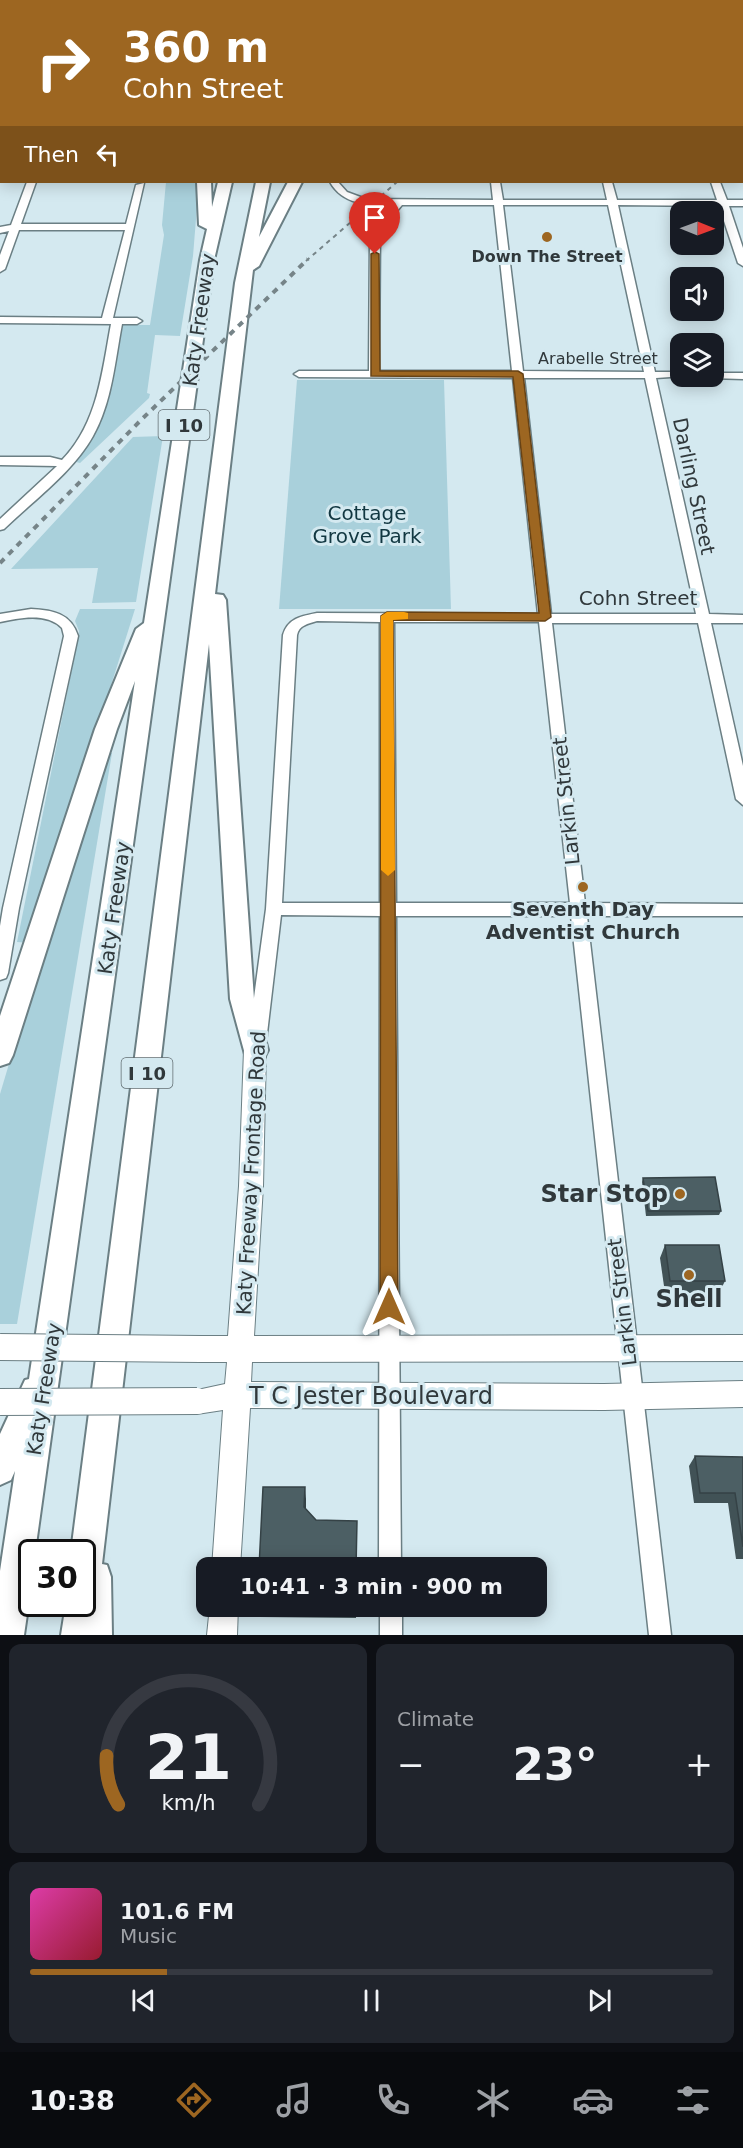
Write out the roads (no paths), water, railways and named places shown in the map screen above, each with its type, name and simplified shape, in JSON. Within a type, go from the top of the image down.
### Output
[{"type":"highway","points":[[204,183],[207,260]]},
{"type":"highway","name":"Katy Freeway","points":[[6,1635],[47,1368],[207,260],[225,183]]},
{"type":"highway","name":"Katy Freeway","points":[[89,1539],[212,551],[243,283],[262,183]]},
{"type":"highway","points":[[243,283],[294,183]]},
{"type":"highway","points":[[212,551],[227,740],[242,999],[255,1050]]},
{"type":"highway","points":[[0,1055],[106,729],[160,591]]},
{"type":"highway","points":[[0,1469],[47,1368]]},
{"type":"highway","points":[[94,1497],[95,1635]]},
{"type":"highway","points":[[78,1635],[80,1617]]},
{"type":"main road","name":"Katy Freeway Frontage Road","points":[[227,1557],[251,1186],[255,1050]]},
{"type":"main road","points":[[0,1347],[743,1348]]},
{"type":"main road","name":"T C Jester Boulevard","points":[[0,1402],[196,1401],[237,1395],[633,1397],[743,1394]]},
{"type":"main road","points":[[222,1635],[223,1617]]},
{"type":"street","points":[[0,269],[31,183]]},
{"type":"street","points":[[335,183],[344,194],[357,200],[399,203],[670,203]]},
{"type":"street","name":"Larkin Street","points":[[496,183],[660,1635]]},
{"type":"street","name":"Darling Street","points":[[608,183],[743,799]]},
{"type":"street","points":[[716,183],[722,201]]},
{"type":"street","points":[[0,526],[63,464],[87,436],[94,421],[112,320],[141,185]]},
{"type":"street","points":[[375,374],[375,235],[376,230],[399,203]]},
{"type":"street","points":[[724,203],[743,203]]},
{"type":"street","points":[[724,206],[743,263]]},
{"type":"street","points":[[0,230],[16,227],[131,227]]},
{"type":"street","points":[[1,322],[137,321]]},
{"type":"street","name":"Arabelle Street","points":[[299,374],[670,375]]},
{"type":"street","points":[[724,376],[743,376]]},
{"type":"street","points":[[0,461],[50,461],[63,464]]},
{"type":"street","points":[[0,618],[49,615],[65,620],[69,624],[71,636],[6,908],[0,972]]},
{"type":"street","points":[[387,616],[390,1557]]},
{"type":"street","name":"Cohn Street","points":[[290,635],[292,628],[301,621],[317,617],[743,619]]},
{"type":"street","name":"Katy Freeway Frontage Road","points":[[255,1050],[274,909],[290,635]]},
{"type":"street","points":[[274,909],[743,910]]},
{"type":"street","points":[[391,1617],[391,1635]]},
{"type":"railway","points":[[306,261],[396,183]]},
{"type":"railway","points":[[0,563],[142,419],[308,259]]},
{"type":"place","name":"Down The Street","points":[[547,237]]},
{"type":"place","name":"Seventh Day Adventist Church","points":[[583,887]]},
{"type":"place","name":"Star Stop","points":[[680,1194]]},
{"type":"place","name":"Shell","points":[[689,1275]]},
{"type":"park label","name":"Cottage Grove Park","points":[[367,524]]}]
